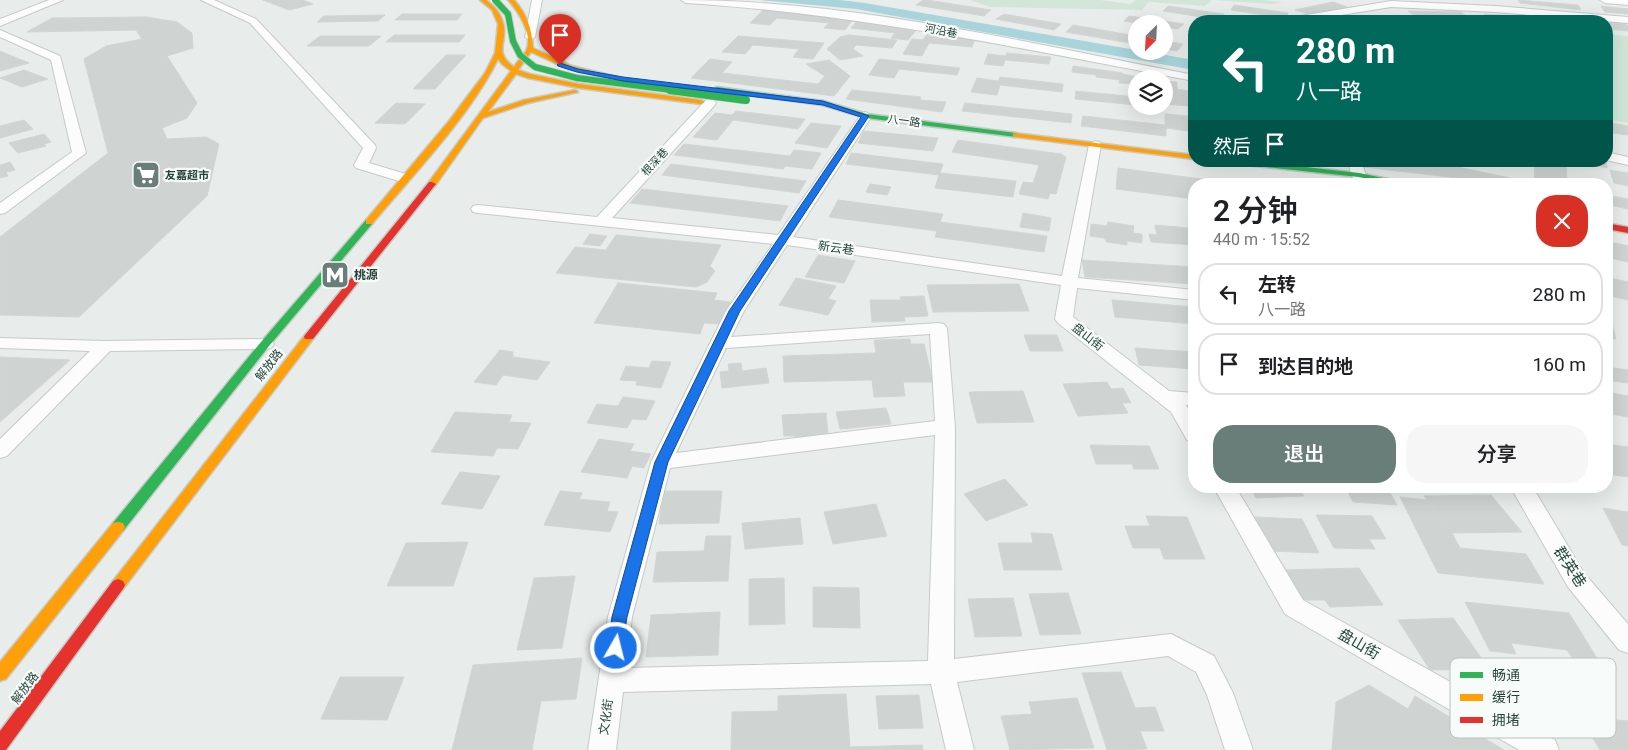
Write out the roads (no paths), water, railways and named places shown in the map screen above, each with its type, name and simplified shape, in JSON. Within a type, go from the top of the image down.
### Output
[{"type":"main road","name":"解放路","points":[[0,674],[265,344],[452,123],[475,93],[498,54],[501,24],[494,8],[483,0]]},
{"type":"main road","points":[[495,0],[508,14],[513,41],[520,55],[535,67],[578,78],[866,116]]},
{"type":"main road","points":[[511,0],[523,10],[530,37],[530,49]]},
{"type":"main road","name":"解放路","points":[[0,745],[108,598],[284,368],[446,166],[530,49]]},
{"type":"main road","name":"八一路","points":[[530,49],[548,60],[577,70],[623,79],[823,103],[866,116],[1188,156]]},
{"type":"main road","points":[[498,54],[504,63],[515,71],[556,82],[757,109]]},
{"type":"main road","points":[[475,93],[492,80],[515,71],[536,71],[623,79]]},
{"type":"main road","points":[[480,118],[507,106],[554,95],[616,91]]},
{"type":"main road","points":[[822,116],[866,116]]},
{"type":"main road","points":[[1270,167],[1346,178]]},
{"type":"main road","points":[[1613,227],[1628,230]]},
{"type":"street","points":[[0,23],[33,8],[58,0]]},
{"type":"street","points":[[206,0],[253,21],[370,148],[361,165],[404,178]]},
{"type":"street","points":[[530,37],[537,0]]},
{"type":"street","name":"河沿巷","points":[[686,0],[808,9],[880,19],[1188,77]]},
{"type":"street","points":[[1605,0],[1628,2]]},
{"type":"street","points":[[1320,15],[1390,2],[1568,15]]},
{"type":"street","points":[[1613,19],[1628,20]]},
{"type":"street","points":[[0,34],[56,58],[79,153],[0,210]]},
{"type":"street","name":"根深巷","points":[[600,222],[710,103]]},
{"type":"street","name":"文化街","points":[[602,750],[620,617],[662,462],[735,311],[866,116]]},
{"type":"street","name":"盘山街","points":[[1095,145],[1064,319],[1178,408],[1188,425]]},
{"type":"street","points":[[1613,158],[1628,161]]},
{"type":"street","name":"新云巷","points":[[478,209],[782,240],[1070,282],[1188,294]]},
{"type":"street","points":[[719,343],[938,328],[945,427],[941,672],[960,750]]},
{"type":"street","points":[[0,343],[105,346],[265,344]]},
{"type":"street","points":[[0,451],[105,346]]},
{"type":"street","points":[[1163,397],[1188,399]]},
{"type":"street","points":[[662,462],[945,427]]},
{"type":"street","name":"盘山街","points":[[1228,493],[1294,607],[1450,696]]},
{"type":"street","name":"群英巷","points":[[1525,493],[1576,580],[1628,642]]},
{"type":"street","points":[[611,680],[941,672],[1171,645],[1205,664],[1220,693],[1239,750]]},
{"type":"street","name":"盘山街","points":[[1524,738],[1545,750]]},
{"type":"water","points":[[760,0],[840,0],[865,3],[1128,49],[1128,58],[856,9]]},
{"type":"water","points":[[1173,56],[1188,59],[1188,69],[1139,60],[1173,60]]},
{"type":"place","name":"友嘉超市","points":[[146,175]]},
{"type":"place","name":"桃源","points":[[335,275]]}]
